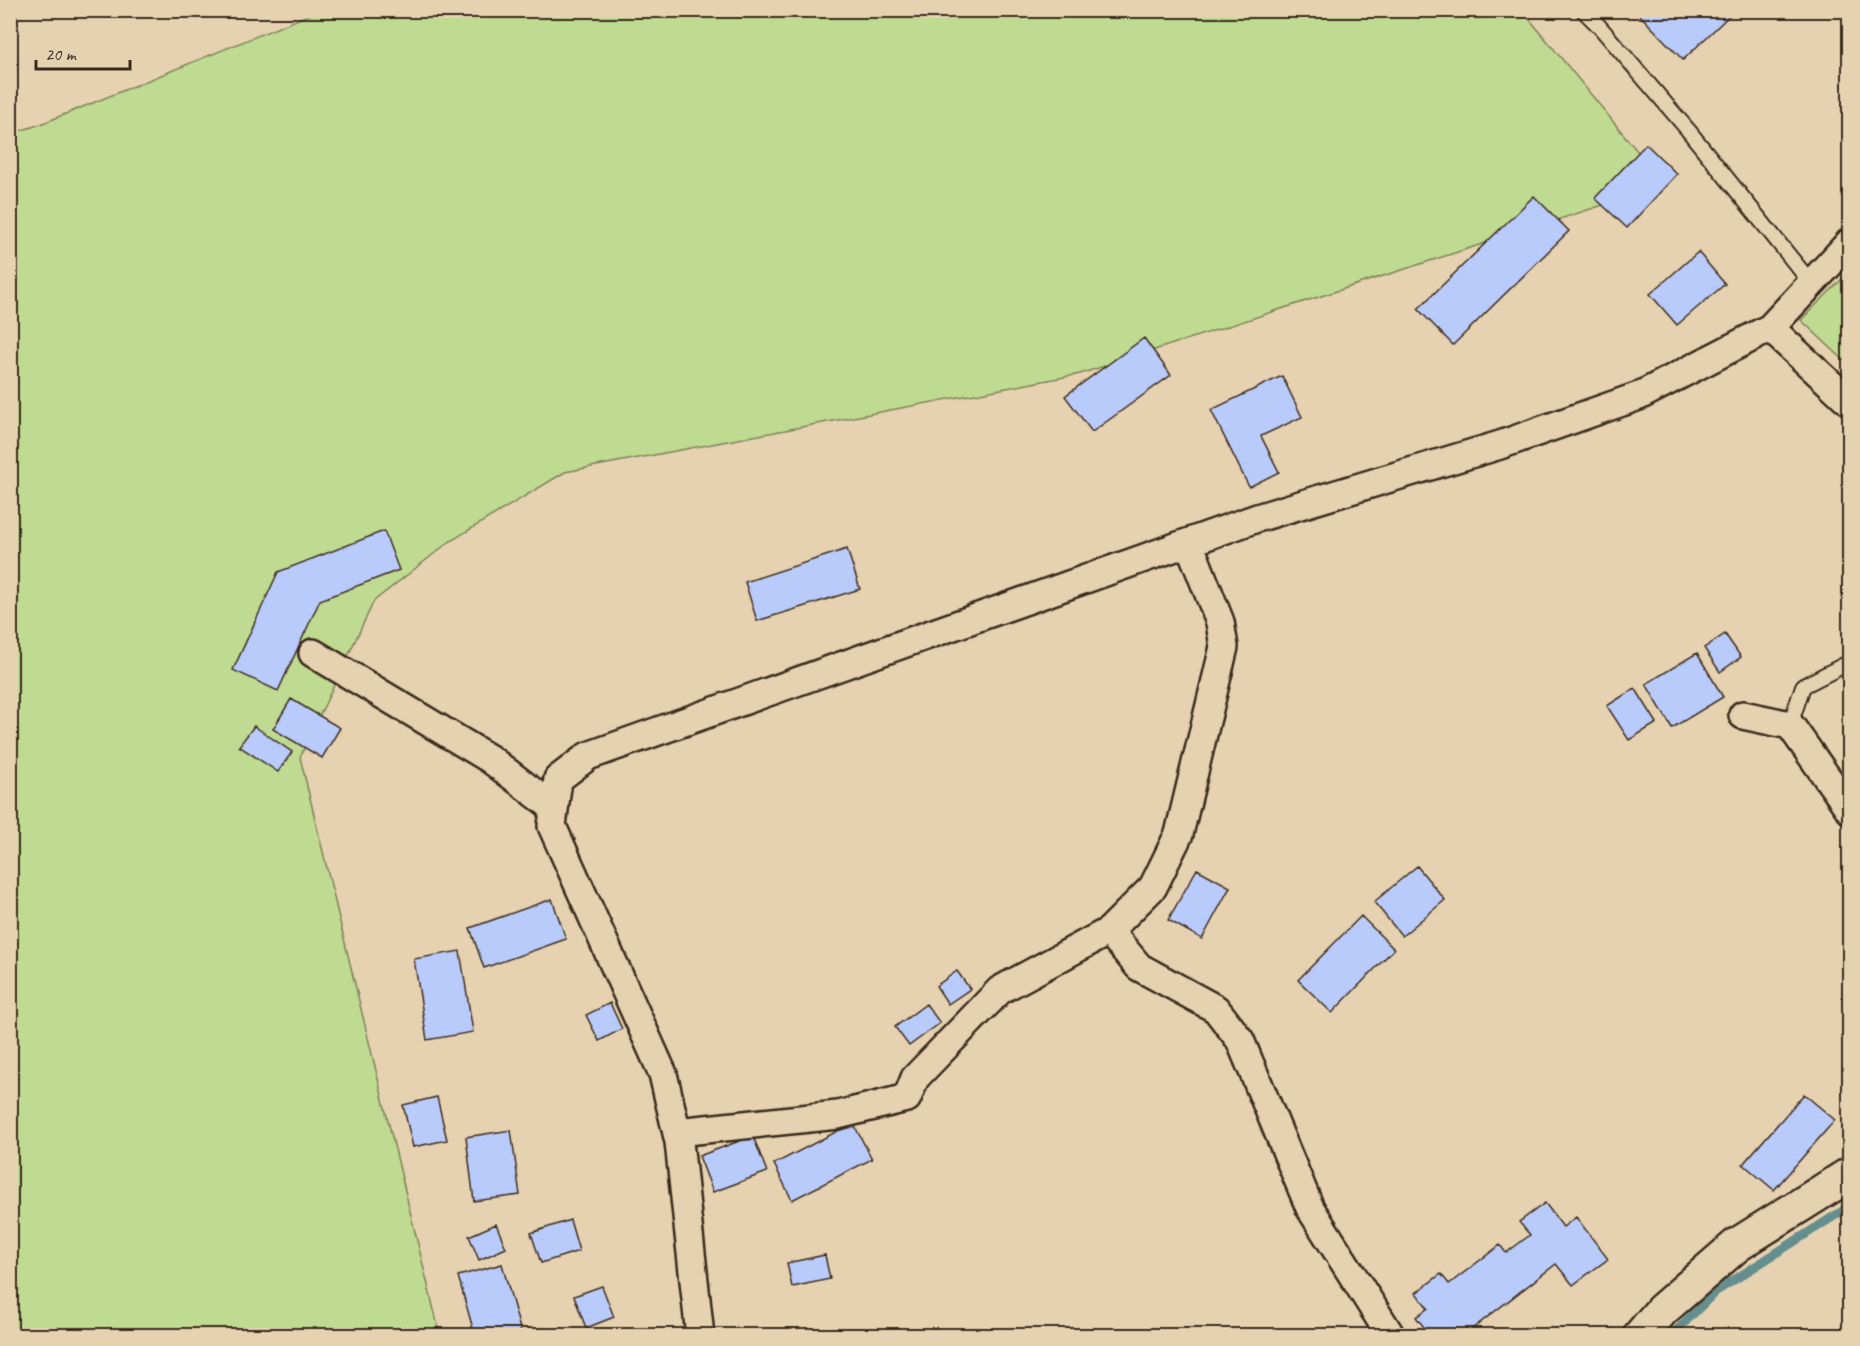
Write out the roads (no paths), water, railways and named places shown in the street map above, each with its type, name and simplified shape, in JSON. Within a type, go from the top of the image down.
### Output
[{"type":"street","points":[[700,1335],[677,1132],[663,1074],[552,826],[558,779],[588,756],[1257,518],[1500,446],[1639,396],[1770,328],[1850,242]]},
{"type":"street","points":[[1770,328],[1850,402]]},
{"type":"street","points":[[677,1132],[838,1115],[907,1098],[915,1078],[1000,990],[1109,931],[1154,887],[1179,834],[1224,646],[1220,622],[1189,543]]},
{"type":"street","points":[[313,653],[490,759],[554,808]]},
{"type":"street","points":[[1743,715],[1791,725],[1850,810]]},
{"type":"street","points":[[1109,931],[1139,967],[1216,1009],[1240,1040],[1310,1208],[1391,1335]]},
{"type":"street","points":[[1640,1335],[1662,1310],[1737,1245],[1850,1174]]},
{"type":"lane","points":[[1583,10],[1688,130],[1811,283]]},
{"type":"lane","points":[[1791,725],[1803,686],[1850,662]]},
{"type":"waterway","points":[[1671,1336],[1715,1292],[1850,1206]]}]
